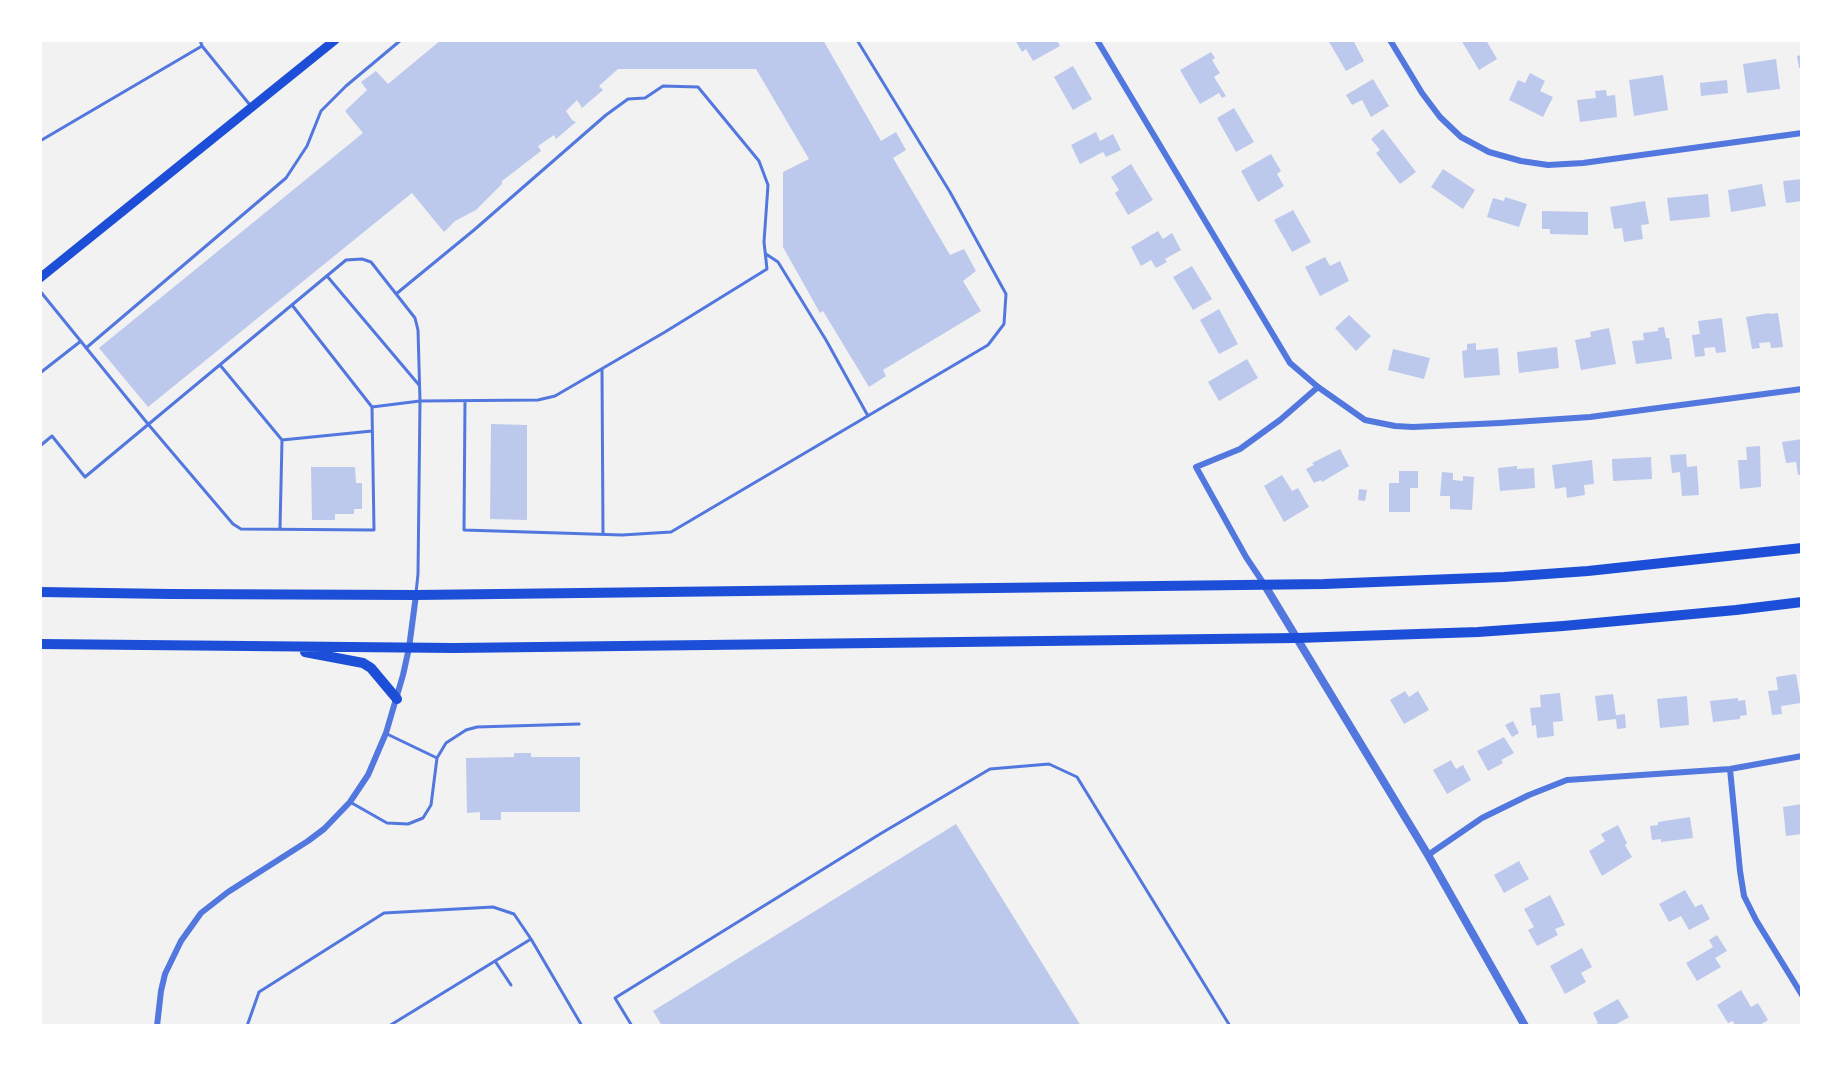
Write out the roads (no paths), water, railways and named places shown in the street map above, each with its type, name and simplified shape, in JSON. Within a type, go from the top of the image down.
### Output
[{"type":"main road","points":[[40,278],[335,40]]},
{"type":"main road","points":[[40,592],[416,595],[1324,585],[1504,577],[1621,568],[1802,548]]},
{"type":"main road","points":[[40,644],[409,648],[1297,638],[1478,632],[1736,610],[1802,602]]},
{"type":"main road","points":[[269,647],[363,663],[371,668],[397,699]]},
{"type":"street","points":[[1097,40],[1290,363],[1318,387],[1365,420],[1413,427],[1590,417],[1802,390]]},
{"type":"street","points":[[1390,40],[1422,93],[1440,117],[1461,137],[1489,152],[1521,161],[1548,165],[1583,163],[1802,133]]},
{"type":"street","points":[[1318,387],[1280,420],[1240,449],[1196,467],[1246,557],[1428,855],[1525,1026]]},
{"type":"street","points":[[157,1026],[165,974],[180,941],[201,913],[228,892],[308,841],[339,816],[368,775],[386,733],[397,699],[409,648],[416,595]]},
{"type":"street","points":[[1428,855],[1482,818],[1529,795],[1568,780],[1730,769],[1802,756]]},
{"type":"street","points":[[1730,769],[1744,896],[1802,995]]},
{"type":"lane","points":[[200,40],[202,46],[253,107]]},
{"type":"lane","points":[[86,348],[286,178],[307,146],[321,111],[346,86],[401,40]]},
{"type":"lane","points":[[465,401],[464,530],[603,534],[671,532],[988,345],[1004,324],[1006,294],[950,192],[857,40]]},
{"type":"lane","points":[[40,141],[202,46]]},
{"type":"lane","points":[[372,406],[420,401],[538,400],[555,396],[767,268],[764,242],[768,185],[759,161],[698,87],[663,86],[645,98],[628,99],[606,115],[474,230],[396,294]]},
{"type":"lane","points":[[766,254],[778,262],[826,340],[868,416]]},
{"type":"lane","points":[[40,446],[52,436],[86,477],[346,260],[362,258],[371,262],[415,318],[418,330],[420,401],[416,595]]},
{"type":"lane","points":[[327,276],[420,386]]},
{"type":"lane","points":[[40,291],[233,524],[241,529],[374,530],[372,406],[292,305]]},
{"type":"lane","points":[[40,373],[81,341]]},
{"type":"lane","points":[[220,365],[282,440],[280,529]]},
{"type":"lane","points":[[602,369],[603,534]]},
{"type":"lane","points":[[282,440],[372,431]]},
{"type":"lane","points":[[350,802],[387,823],[408,824],[423,818],[431,806],[437,758],[446,743],[466,730],[579,724]]},
{"type":"lane","points":[[386,733],[437,758]]},
{"type":"lane","points":[[632,1026],[615,998],[880,834],[990,769],[1049,764],[1077,777],[1230,1026]]},
{"type":"lane","points":[[248,1026],[259,992],[384,913],[494,907],[514,914],[582,1026]]},
{"type":"lane","points":[[389,1026],[531,939]]},
{"type":"lane","points":[[495,961],[511,985]]}]
